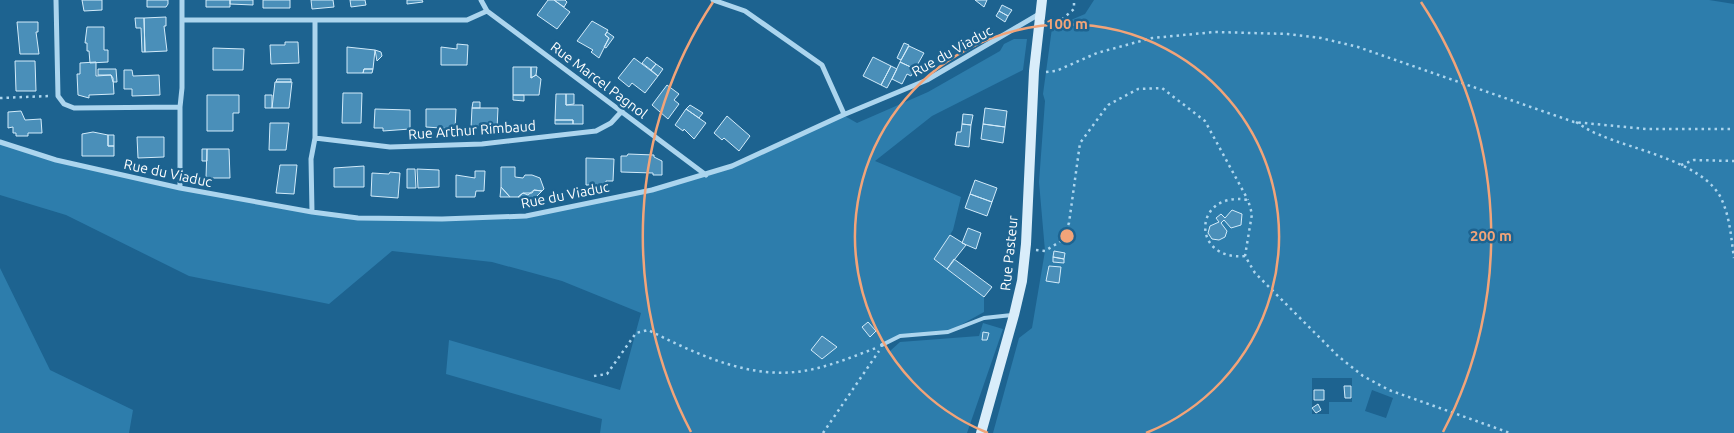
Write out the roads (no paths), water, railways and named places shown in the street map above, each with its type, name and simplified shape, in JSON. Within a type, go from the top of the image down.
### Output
[{"type":"main road","name":"Rue Pasteur","points":[[981,433],[1014,315],[1026,244],[1034,71],[1042,0]]},
{"type":"street","points":[[56,0],[58,96],[64,104],[74,108],[180,107]]},
{"type":"street","points":[[180,188],[182,0]]},
{"type":"street","name":"Rue Marcel Pagnol","points":[[481,0],[487,11],[706,175]]},
{"type":"street","points":[[713,0],[745,11],[822,65],[844,114]]},
{"type":"street","points":[[182,20],[315,22],[467,20],[487,11]]},
{"type":"street","name":"Rue du Viaduc","points":[[0,142],[56,160],[180,188],[312,212],[358,218],[442,219],[526,216],[652,190],[732,166],[844,114],[927,80],[1041,13]]},
{"type":"street","points":[[312,212],[311,159],[315,138],[315,22]]},
{"type":"street","name":"Rue Arthur Rimbaud","points":[[315,138],[390,147],[482,144],[596,131],[611,124],[622,111]]},
{"type":"lane","points":[[882,346],[900,336],[948,332],[984,318],[1014,315]]}]
